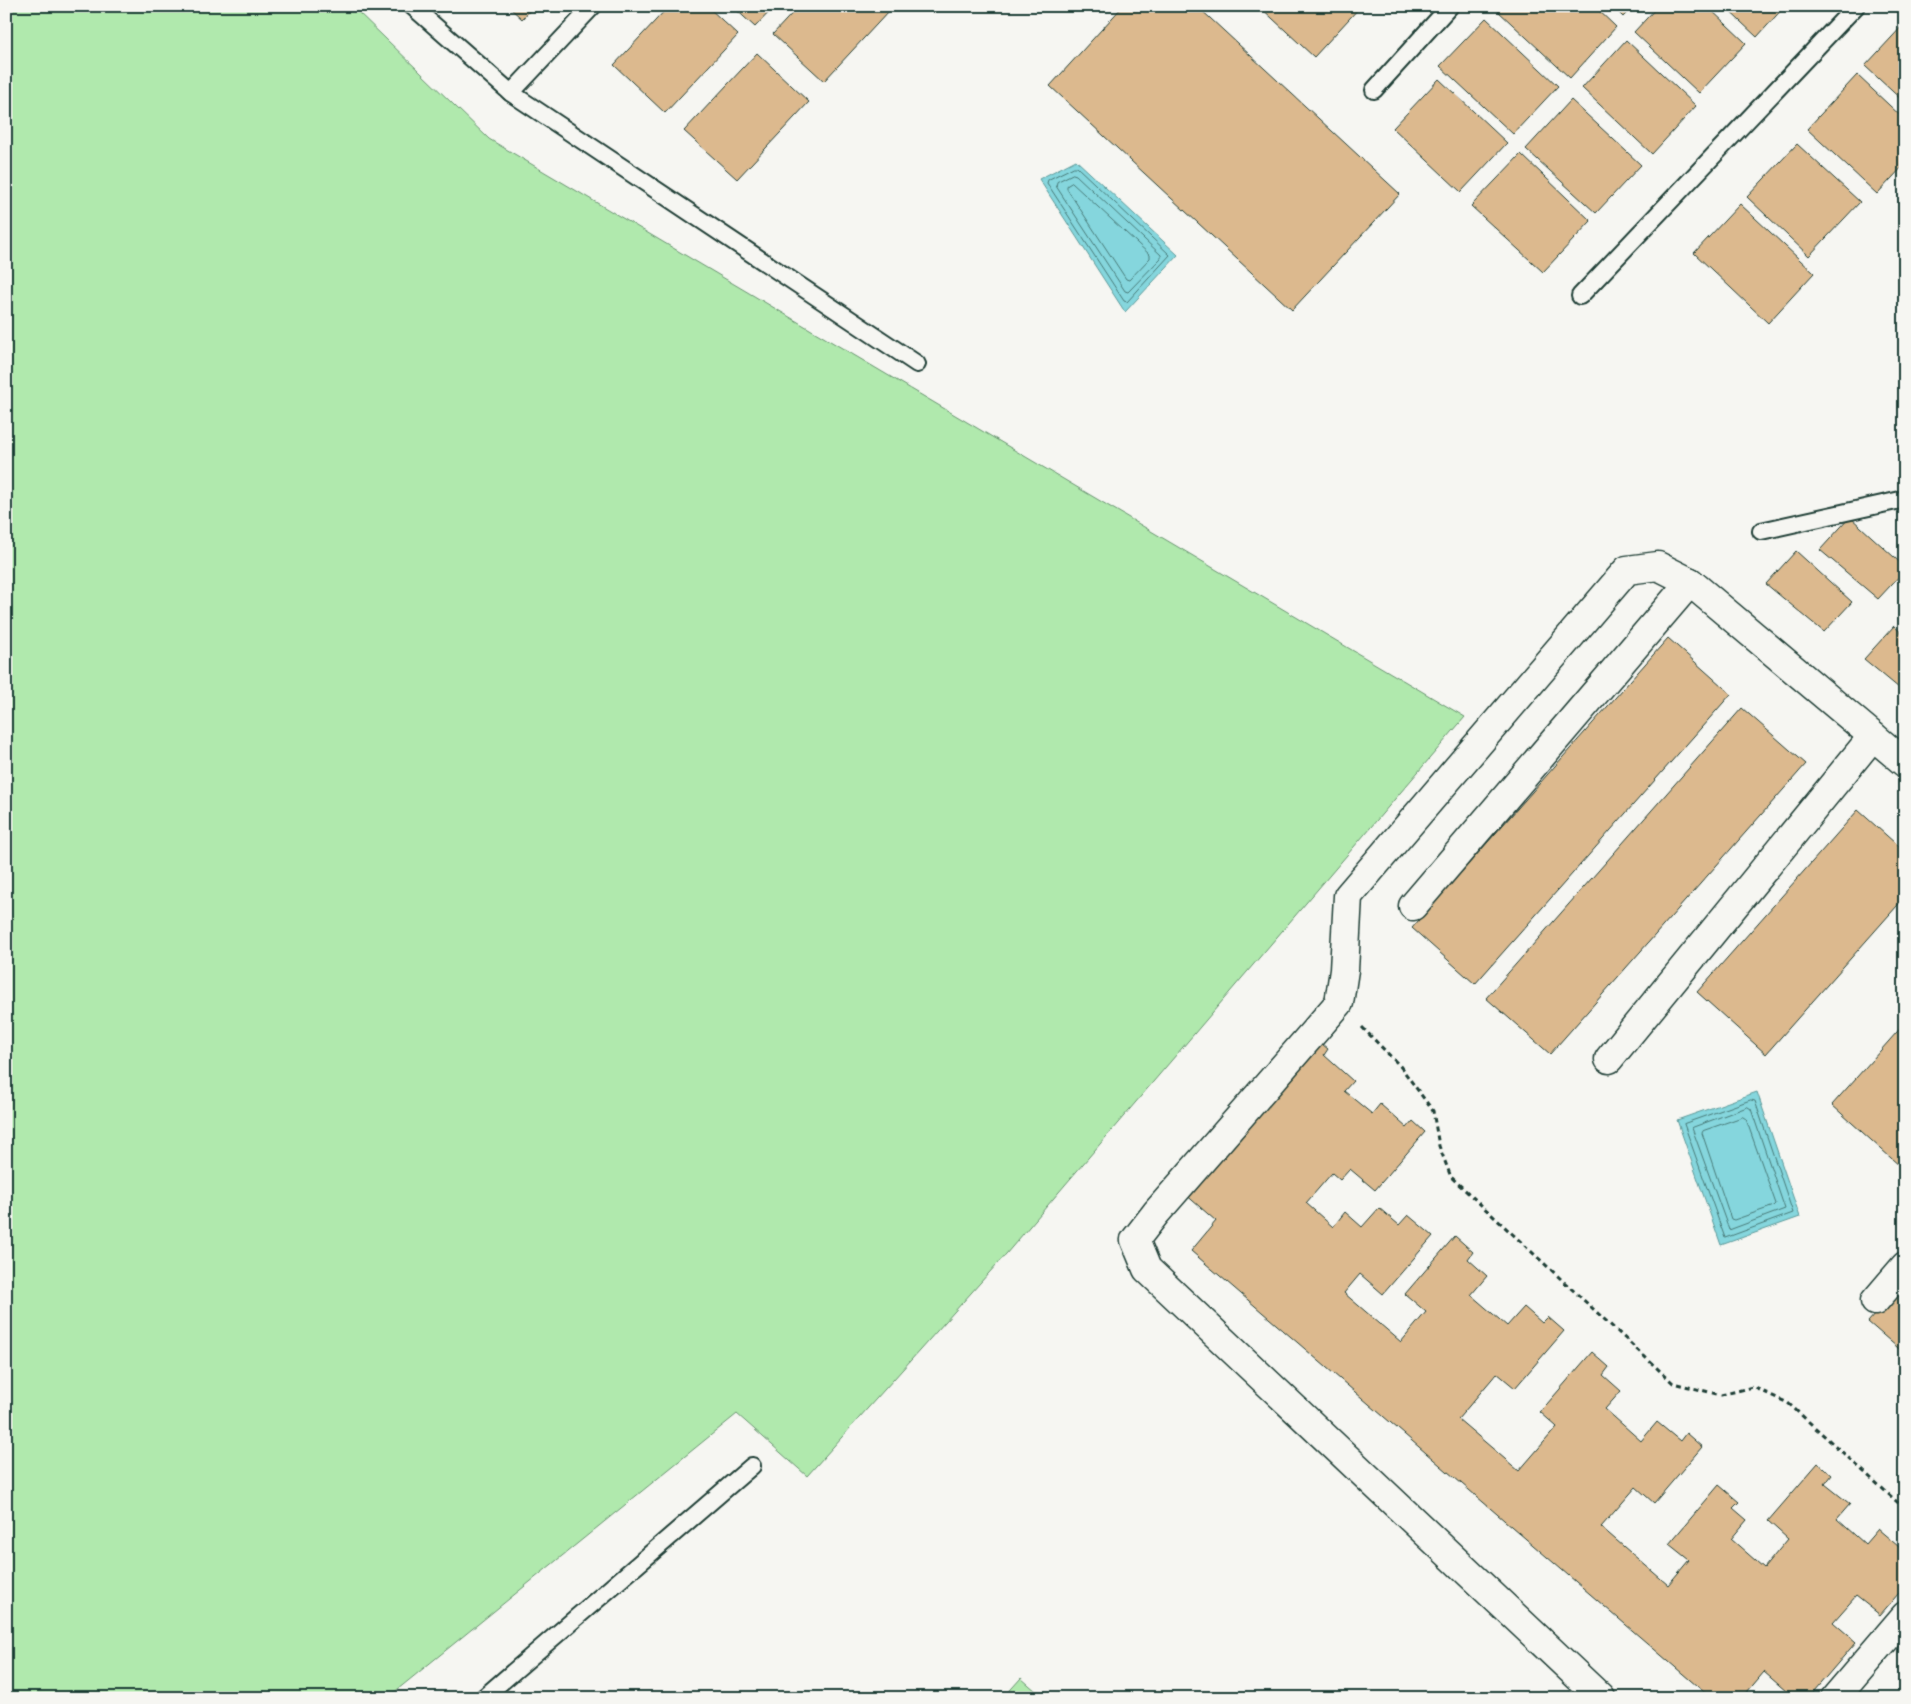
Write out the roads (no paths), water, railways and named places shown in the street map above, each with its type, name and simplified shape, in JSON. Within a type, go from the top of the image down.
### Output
[{"type":"street","points":[[1601,1698],[1147,1269],[1135,1240],[1156,1213],[1339,1003],[1344,970],[1348,896],[1627,570],[1658,566],[1690,582],[1905,763]]},
{"type":"street","points":[[1414,906],[1690,582]]},
{"type":"street","points":[[1609,1059],[1873,736]]},
{"type":"street","points":[[1876,1300],[1905,1266]]},
{"type":"street","points":[[1835,1698],[1905,1616]]},
{"type":"lane","points":[[412,6],[511,93],[917,364]]},
{"type":"lane","points":[[511,93],[593,6]]},
{"type":"lane","points":[[1374,90],[1450,6]]},
{"type":"lane","points":[[1580,296],[1856,6]]},
{"type":"lane","points":[[1761,531],[1905,499]]},
{"type":"lane","points":[[483,1698],[752,1466]]},
{"type":"water","points":[[1076,160],[1178,255],[1125,312],[1039,179]]},
{"type":"water","points":[[1757,1092],[1800,1217],[1721,1245],[1677,1120]]}]
